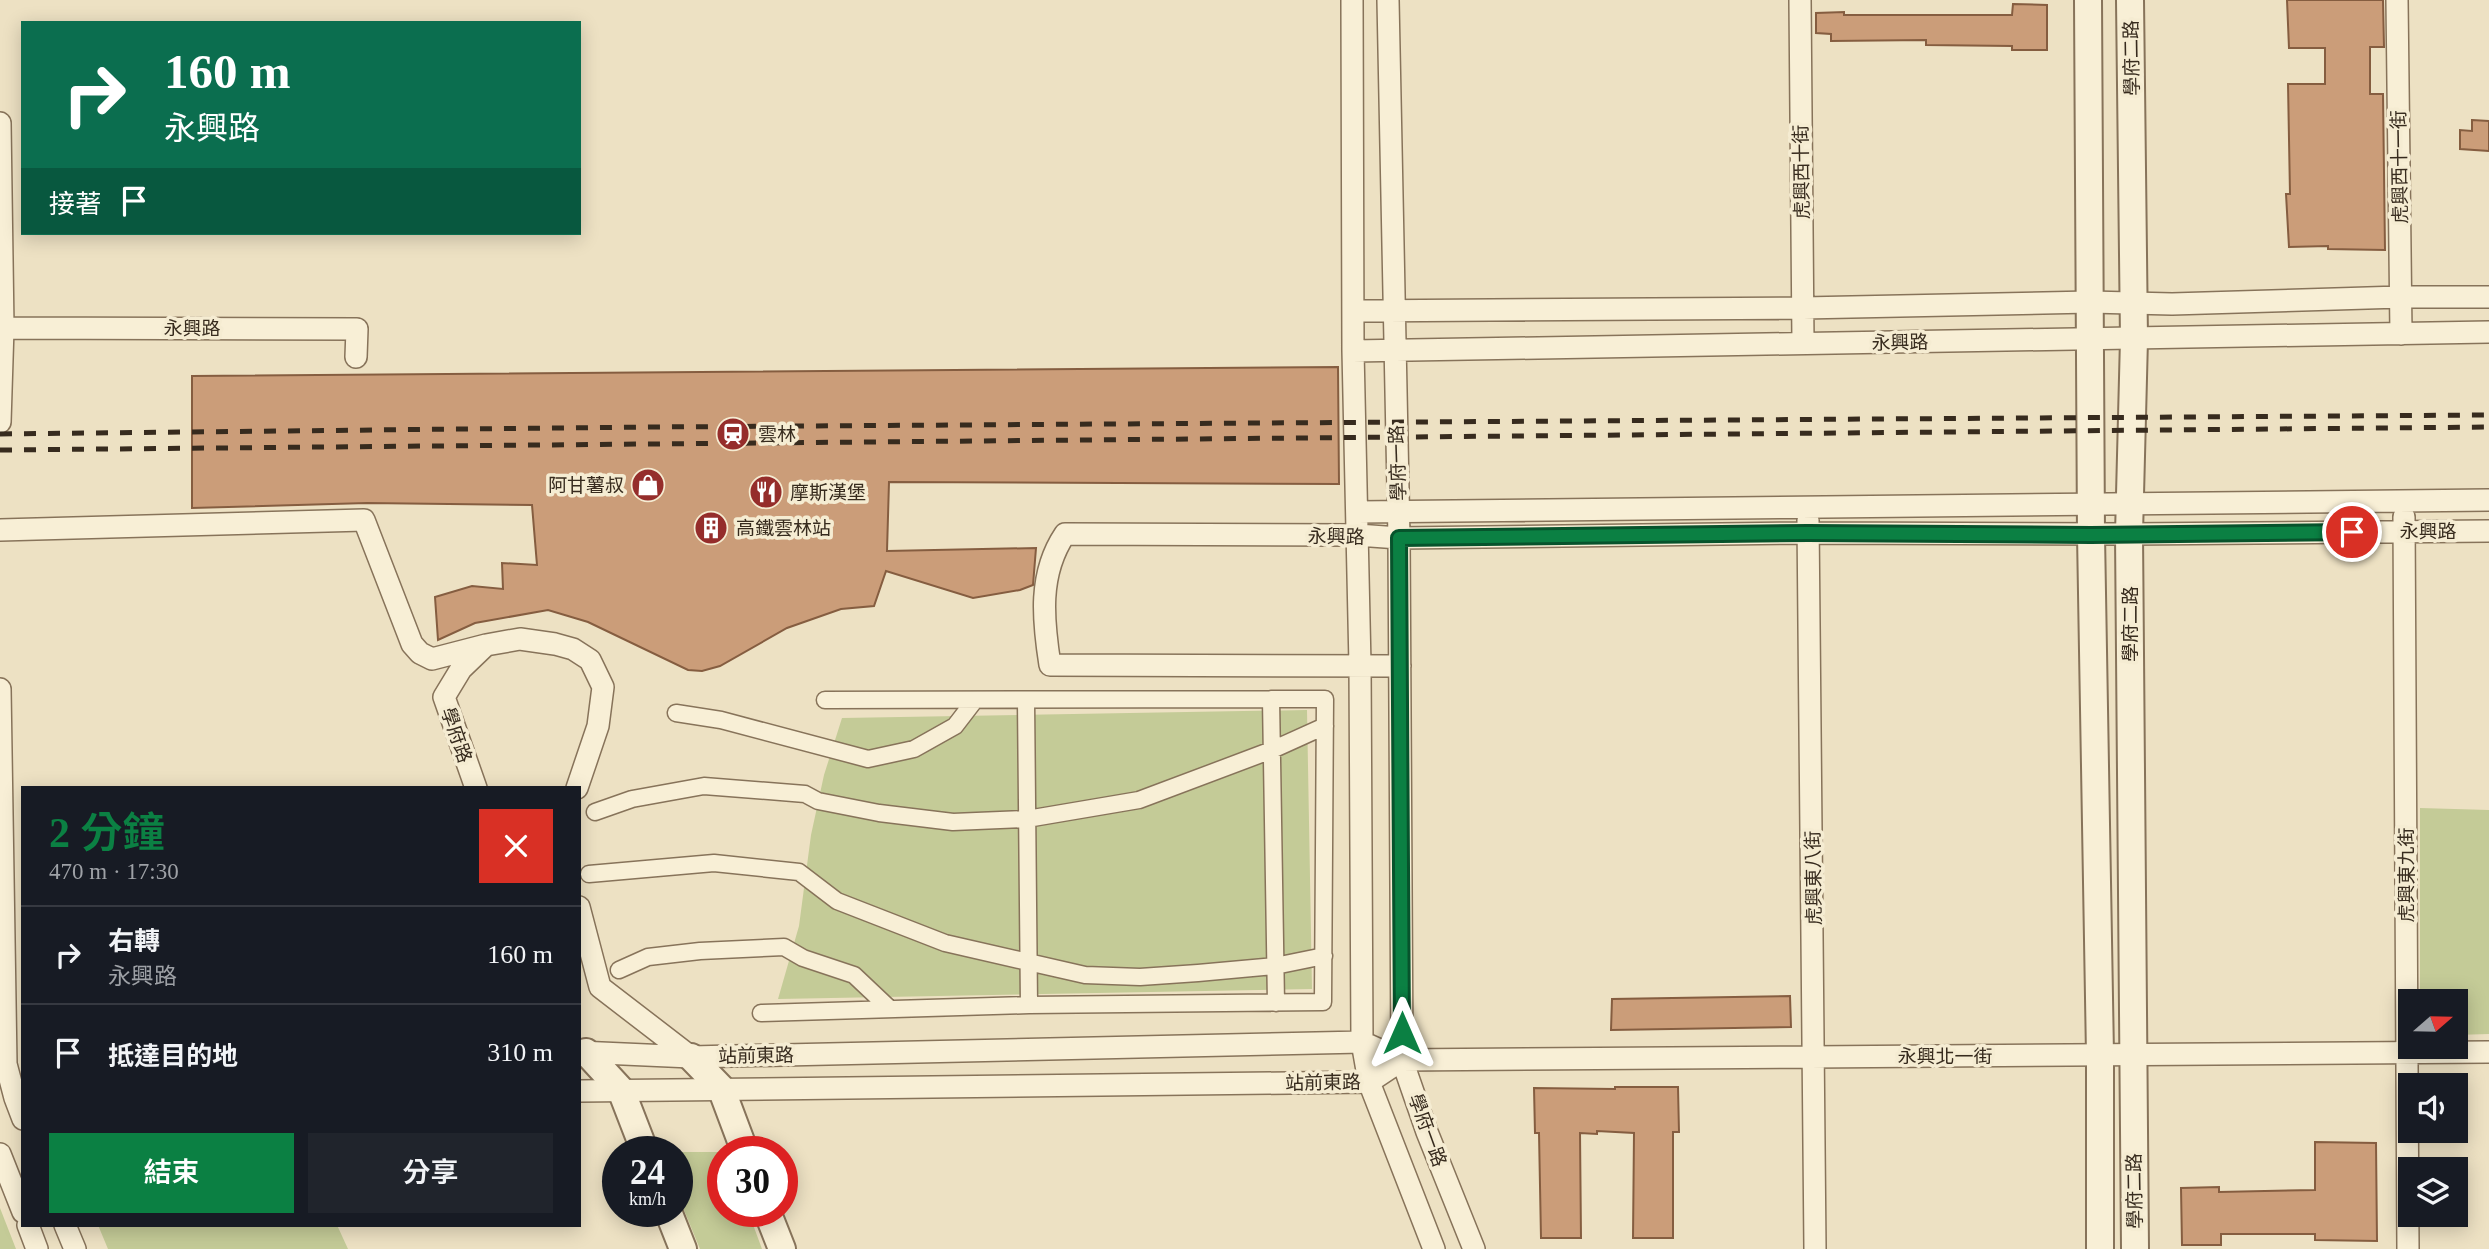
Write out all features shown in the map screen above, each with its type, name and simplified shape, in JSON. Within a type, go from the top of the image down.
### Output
[{"type":"street","name":"學府一路","points":[[1352,0],[1353,351],[1360,665],[1362,1042],[1369,1082],[1434,1249]]},
{"type":"street","name":"學府一路","points":[[1388,0],[1399,511],[1402,1060],[1427,1132],[1474,1249]]},
{"type":"street","name":"虎興西十街","points":[[1800,0],[1803,344]]},
{"type":"street","name":"學府二路","points":[[2088,0],[2089,339],[2100,1055],[2100,1249]]},
{"type":"street","name":"學府二路","points":[[2130,0],[2134,304],[2129,534],[2134,1249]]},
{"type":"street","name":"虎興西十一街","points":[[2397,0],[2401,334]]},
{"type":"street","points":[[0,122],[0,422]]},
{"type":"street","name":"永興路","points":[[1354,311],[1802,308],[2090,302],[2134,304],[2489,296]]},
{"type":"street","name":"永興路","points":[[1,328],[357,329],[356,356]]},
{"type":"street","name":"永興路","points":[[1353,351],[2489,332]]},
{"type":"street","name":"永興路","points":[[1357,512],[2489,500]]},
{"type":"street","name":"虎興東九街","points":[[2404,501],[2406,989]]},
{"type":"street","name":"虎興東八街","points":[[1808,508],[1815,1249]]},
{"type":"street","points":[[0,530],[364,520],[412,644],[420,653],[432,659],[520,639],[555,643],[573,649],[590,660],[603,687],[598,726],[578,786]]},
{"type":"street","name":"永興路","points":[[1360,665],[1050,665],[1044,625],[1046,587],[1053,552],[1065,534],[1357,535],[1399,538],[1808,533],[2091,535],[2489,531]]},
{"type":"street","name":"學府路","points":[[475,786],[444,697],[461,669],[486,645]]},
{"type":"street","points":[[1360,665],[1400,666]]},
{"type":"street","points":[[0,689],[10,1065],[15,1102]]},
{"type":"street","points":[[1271,699],[1276,1003]]},
{"type":"street","points":[[761,1013],[1029,1005],[1323,1002],[1325,699],[825,700]]},
{"type":"street","points":[[676,713],[721,720],[868,759],[914,749],[955,726],[975,700]]},
{"type":"street","points":[[1026,701],[1029,1005]]},
{"type":"street","points":[[595,812],[632,799],[704,786],[805,794],[818,801],[879,813],[953,822],[1027,819],[1139,800],[1272,750],[1325,726]]},
{"type":"street","points":[[589,874],[714,863],[799,872],[837,901],[946,943],[1085,975],[1140,977],[1275,966],[1324,956]]},
{"type":"street","points":[[581,915],[600,987],[691,1057],[721,1088],[739,1136]]},
{"type":"street","points":[[619,970],[648,957],[784,947],[803,958],[855,975],[890,1009]]},
{"type":"street","name":"站前東路","points":[[582,1047],[691,1057],[1362,1042],[1402,1060]]},
{"type":"street","points":[[582,1047],[621,1090],[639,1136]]},
{"type":"street","name":"永興北一街","points":[[2468,1052],[2489,1052]]},
{"type":"street","name":"永興北一街","points":[[1402,1060],[2398,1053]]},
{"type":"street","name":"虎興東九街","points":[[2406,1059],[2408,1249]]},
{"type":"street","name":"站前東路","points":[[581,1091],[1369,1082],[1402,1060]]},
{"type":"street","points":[[0,1154],[21,1207]]},
{"type":"street","points":[[29,1227],[37,1249]]},
{"type":"street","points":[[66,1227],[75,1249]]},
{"type":"street","points":[[674,1227],[682,1249]]},
{"type":"street","points":[[773,1227],[782,1249]]},
{"type":"green space","points":[[1307,710],[1312,989],[778,999],[799,926],[811,835],[824,775],[842,718]]},
{"type":"green space","points":[[2420,808],[2489,810],[2489,1034],[2468,1035],[2468,989],[2420,989]]},
{"type":"green space","points":[[693,1152],[707,1152],[707,1227],[754,1227],[762,1249],[700,1249],[691,1227]]},
{"type":"green space","points":[[0,1208],[16,1249],[0,1249]]},
{"type":"green space","points":[[99,1227],[338,1227],[348,1249],[108,1249]]},
{"type":"building","points":[[2287,0],[2383,0],[2384,47],[2370,47],[2370,94],[2383,94],[2385,250],[2328,249],[2328,246],[2289,247],[2286,194],[2290,194],[2288,84],[2325,84],[2325,48],[2289,48]]},
{"type":"building","points":[[2013,4],[2047,5],[2047,50],[2012,50],[2012,46],[1926,45],[1926,40],[1831,41],[1831,34],[1816,33],[1816,13],[2012,15]]},
{"type":"building","points":[[2472,120],[2489,121],[2489,151],[2460,149],[2460,130],[2472,131]]},
{"type":"building","name":"高鐵雲林站","points":[[1338,367],[1339,484],[889,482],[887,551],[1036,548],[1033,585],[1020,590],[973,598],[886,571],[874,606],[841,609],[787,628],[720,666],[702,671],[688,670],[588,622],[548,610],[475,623],[438,640],[435,597],[472,586],[503,589],[502,563],[537,565],[532,505],[367,503],[192,508],[192,376]]},
{"type":"building","points":[[1790,996],[1791,1027],[1611,1030],[1612,999]]},
{"type":"building","points":[[1678,1087],[1679,1132],[1673,1132],[1673,1238],[1633,1238],[1634,1133],[1597,1131],[1597,1134],[1580,1133],[1581,1238],[1541,1238],[1539,1133],[1535,1133],[1534,1088]]},
{"type":"building","points":[[2315,1142],[2376,1143],[2377,1241],[2315,1240],[2315,1234],[2221,1234],[2221,1245],[2182,1245],[2181,1188],[2219,1187],[2219,1192],[2315,1190]]},
{"type":"railway","points":[[0,434],[2489,415]]},
{"type":"railway","points":[[0,450],[2489,427]]},
{"type":"place","name":"雲林","points":[[733,434]]},
{"type":"place","name":"阿甘薯叔","points":[[648,485]]},
{"type":"place","name":"摩斯漢堡","points":[[766,492]]},
{"type":"place","name":"高鐵雲林站","points":[[711,528]]},
{"type":"route","points":[[1402,1033],[1399,538],[1808,533],[2091,535],[2352,532]]}]
